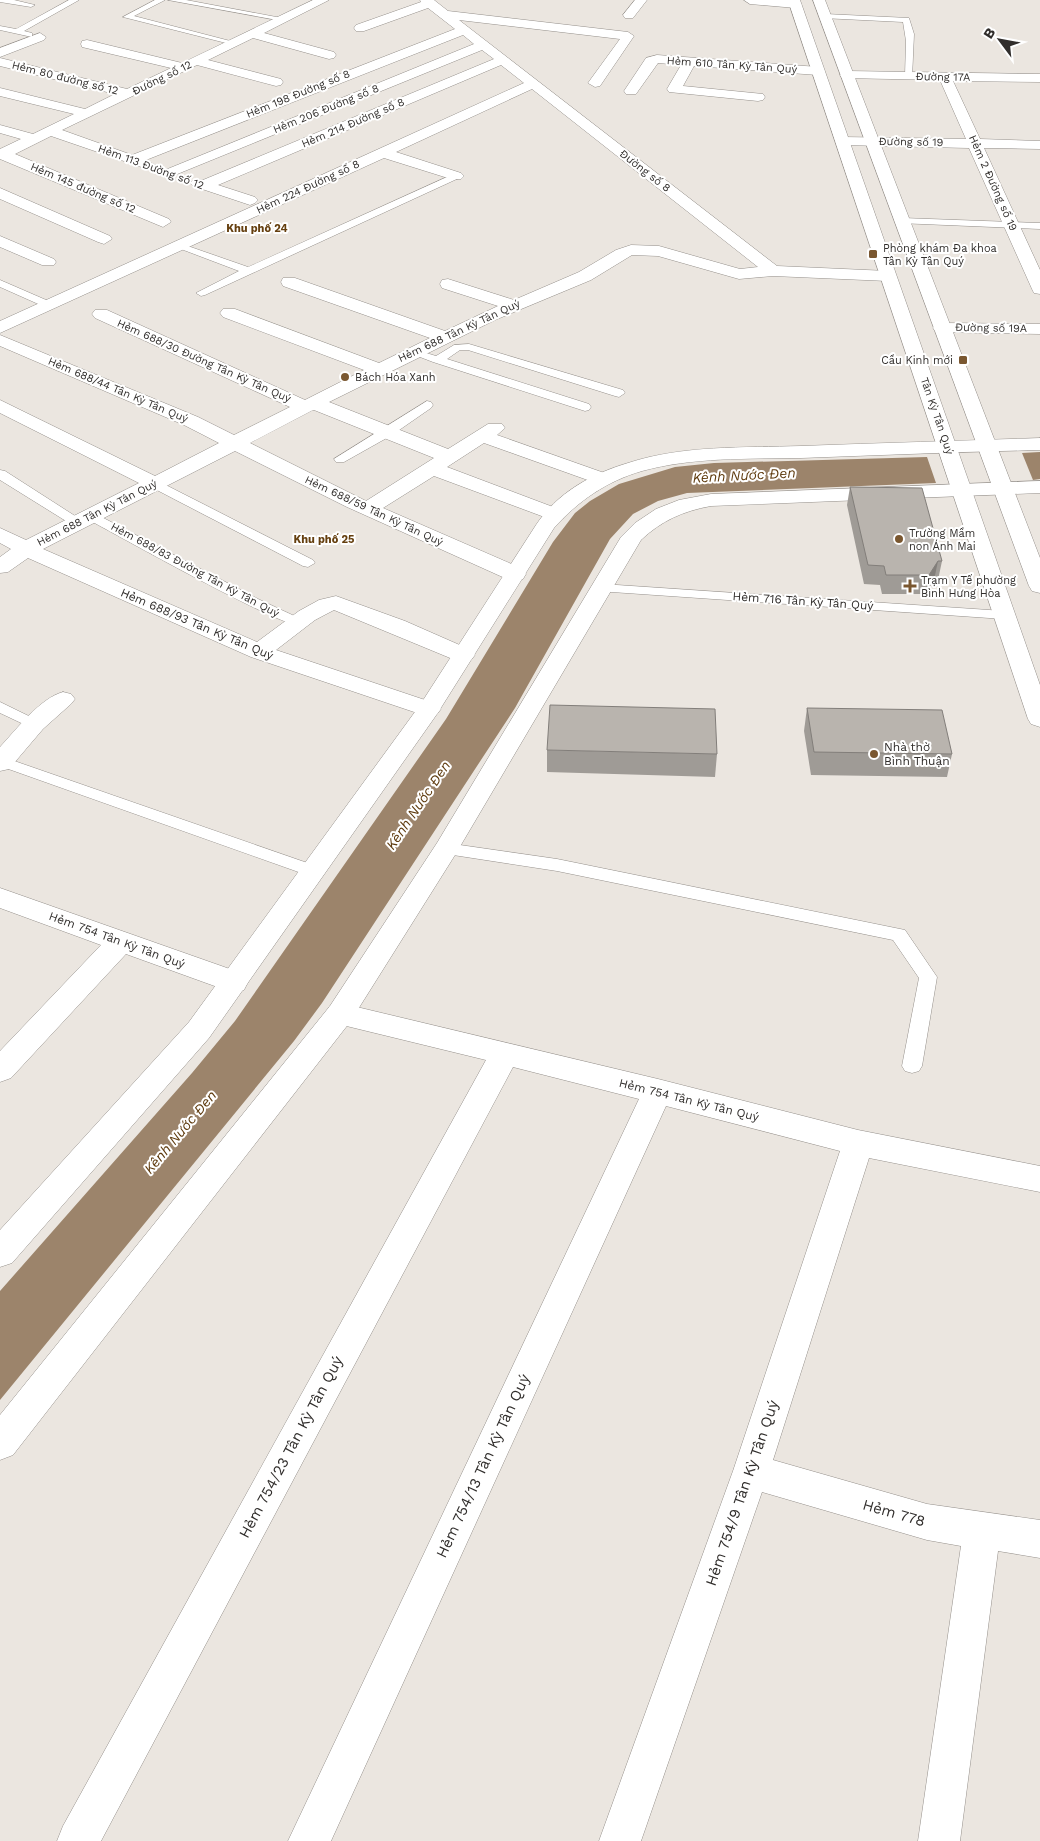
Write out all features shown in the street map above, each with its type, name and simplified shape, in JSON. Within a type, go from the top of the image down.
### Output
[{"type":"street","name":"Đường số 12","points":[[1,155],[53,132],[324,0]]},
{"type":"street","points":[[629,16],[641,0]]},
{"type":"street","points":[[750,0],[795,2]]},
{"type":"street","points":[[819,0],[1040,586]]},
{"type":"street","points":[[360,28],[428,1]]},
{"type":"street","name":"Đường số 8","points":[[428,1],[773,271]]},
{"type":"street","name":"Tân Kỳ Tân Quý","points":[[795,2],[1040,719]]},
{"type":"street","points":[[443,14],[628,36],[595,83]]},
{"type":"street","name":"Hẻm 198 Đường số 8","points":[[132,160],[464,30]]},
{"type":"street","points":[[252,34],[329,55]]},
{"type":"street","points":[[0,54],[40,37]]},
{"type":"street","points":[[87,44],[276,82]]},
{"type":"street","name":"Hẻm 206 Đường số 8","points":[[170,173],[483,45]]},
{"type":"street","name":"Hẻm 214 Đường số 8","points":[[204,185],[503,60]]},
{"type":"street","name":"Hẻm 610 Tân Kỳ Tân Quý","points":[[630,91],[654,60],[818,71]]},
{"type":"street","name":"Hẻm 80 đường số 12","points":[[0,62],[130,94]]},
{"type":"street","points":[[689,62],[674,89],[758,97]]},
{"type":"street","name":"Đường 17A","points":[[847,75],[1040,78]]},
{"type":"street","name":"Hẻm 2 Đường số 19","points":[[945,78],[1040,289]]},
{"type":"street","name":"Hẻm 224 Đường số 8","points":[[0,328],[533,84]]},
{"type":"street","points":[[0,92],[89,114]]},
{"type":"street","points":[[0,129],[36,139]]},
{"type":"street","name":"Hẻm 113 Đường số 12","points":[[53,132],[250,200]]},
{"type":"street","name":"Đường số 19","points":[[842,141],[974,142],[1040,145]]},
{"type":"street","points":[[384,153],[456,176]]},
{"type":"street","name":"Hẻm 145 đường số 12","points":[[1,155],[164,222]]},
{"type":"street","points":[[0,193],[104,239]]},
{"type":"street","points":[[0,241],[48,262]]},
{"type":"street","name":"Hẻm 688 Tân Kỳ Tân Quý","points":[[0,567],[26,549],[234,445],[413,352],[513,305],[585,276],[622,253],[631,250],[659,251],[739,274],[773,271]]},
{"type":"street","points":[[773,271],[888,276]]},
{"type":"street","points":[[290,282],[445,337]]},
{"type":"street","points":[[448,284],[513,305]]},
{"type":"street","points":[[229,313],[380,369]]},
{"type":"street","name":"Hẻm 688/30 Đường Tân Kỳ Tân Quý","points":[[102,314],[310,405],[388,432],[450,457]]},
{"type":"street","name":"Đường số 19A","points":[[942,328],[1040,329]]},
{"type":"street","name":"Hẻm 688/44 Tân Kỳ Tân Quý","points":[[0,340],[190,421],[234,445]]},
{"type":"street","points":[[0,406],[156,484]]},
{"type":"street","points":[[367,509],[489,432],[603,479]]},
{"type":"street","points":[[0,1253],[198,1030],[429,708],[554,514],[575,494],[603,479],[654,462],[699,456],[1040,444]]},
{"type":"street","name":"Hẻm 688/59 Tân Kỳ Tân Quý","points":[[234,445],[367,509],[515,574]]},
{"type":"street","points":[[432,468],[554,514]]},
{"type":"street","points":[[0,1443],[340,1014],[446,849],[632,537],[640,528],[662,512],[690,502],[724,498],[1040,487]]},
{"type":"street","name":"Hẻm 688/93 Tân Kỳ Tân Quý","points":[[0,534],[26,549],[259,652],[429,708]]},
{"type":"street","points":[[259,652],[325,605],[342,604],[463,655]]},
{"type":"street","points":[[1,762],[34,724],[63,699]]},
{"type":"street","name":"Hẻm 754 Tân Kỳ Tân Quý","points":[[0,898],[234,982]]},
{"type":"street","points":[[0,1070],[121,942]]},
{"type":"street","name":"Hẻm 754 Tân Kỳ Tân Quý","points":[[340,1014],[658,1091],[858,1143],[1040,1179]]},
{"type":"street","name":"Hẻm 754/23 Tân Kỳ Tân Quý","points":[[78,1841],[505,1053]]},
{"type":"street","name":"Hẻm 754/13 Tân Kỳ Tân Quý","points":[[309,1841],[658,1091]]},
{"type":"street","name":"Hẻm 754/9 Tân Kỳ Tân Quý","points":[[620,1841],[751,1471],[858,1143]]},
{"type":"street","name":"Hẻm 778","points":[[751,1471],[926,1522],[1040,1539]]},
{"type":"street","points":[[939,1841],[982,1531]]},
{"type":"lane","points":[[0,0],[30,5]]},
{"type":"lane","points":[[17,32],[75,0]]},
{"type":"lane","points":[[161,0],[127,17],[234,43]]},
{"type":"lane","points":[[172,0],[284,18]]},
{"type":"lane","points":[[825,16],[906,20],[912,46],[907,61],[909,76]]},
{"type":"lane","points":[[0,28],[40,37]]},
{"type":"lane","points":[[200,293],[456,176]]},
{"type":"lane","points":[[902,221],[1040,226]]},
{"type":"lane","points":[[178,246],[248,271]]},
{"type":"lane","points":[[0,283],[49,306]]},
{"type":"lane","points":[[438,360],[458,347],[469,347],[619,393]]},
{"type":"lane","points":[[413,352],[585,407]]},
{"type":"lane","points":[[340,459],[388,432],[427,406]]},
{"type":"lane","name":"Hẻm 688/83 Đường Tân Kỳ Tân Quý","points":[[0,474],[86,519],[298,623]]},
{"type":"lane","points":[[156,484],[308,563]]},
{"type":"lane","name":"Hẻm 716 Tân Kỳ Tân Quý","points":[[602,588],[1004,615]]},
{"type":"lane","points":[[0,707],[34,724]]},
{"type":"lane","points":[[1,762],[313,871]]},
{"type":"lane","points":[[446,849],[557,865],[899,935],[928,977],[912,1066]]},
{"type":"water","points":[[1040,452],[1040,479],[1033,480],[1022,453]]},
{"type":"water","name":"Kênh Nước Đen","points":[[927,457],[936,483],[687,493],[658,501],[633,514],[610,539],[515,708],[322,1003],[294,1041],[0,1400],[0,1291],[192,1073],[235,1021],[446,719],[553,542],[575,513],[590,501],[619,484],[675,467],[714,463]]},
{"type":"building","points":[[850,487],[922,488],[942,561],[938,561],[929,575],[886,575],[884,566],[868,565]]},
{"type":"building","points":[[550,705],[715,709],[717,754],[547,750]]},
{"type":"building","points":[[807,708],[942,710],[952,754],[814,752]]},
{"type":"place","name":"Phòng khám Đa khoa Tân Kỳ Tân Quý","points":[[873,254]]},
{"type":"place","name":"Cầu Kinh mới","points":[[963,360]]},
{"type":"place","name":"Bách Hóa Xanh","points":[[345,377]]},
{"type":"place","name":"Trường Mầm non Ánh Mai","points":[[899,539]]},
{"type":"place","name":"Trạm Y Tế phường Bình Hưng Hòa","points":[[910,586]]},
{"type":"place","name":"Nhà thờ Bình Thuận","points":[[874,754]]},
{"type":"district","name":"Khu phố 24","points":[[257,228]]},
{"type":"district","name":"Khu phố 25","points":[[324,539]]}]
